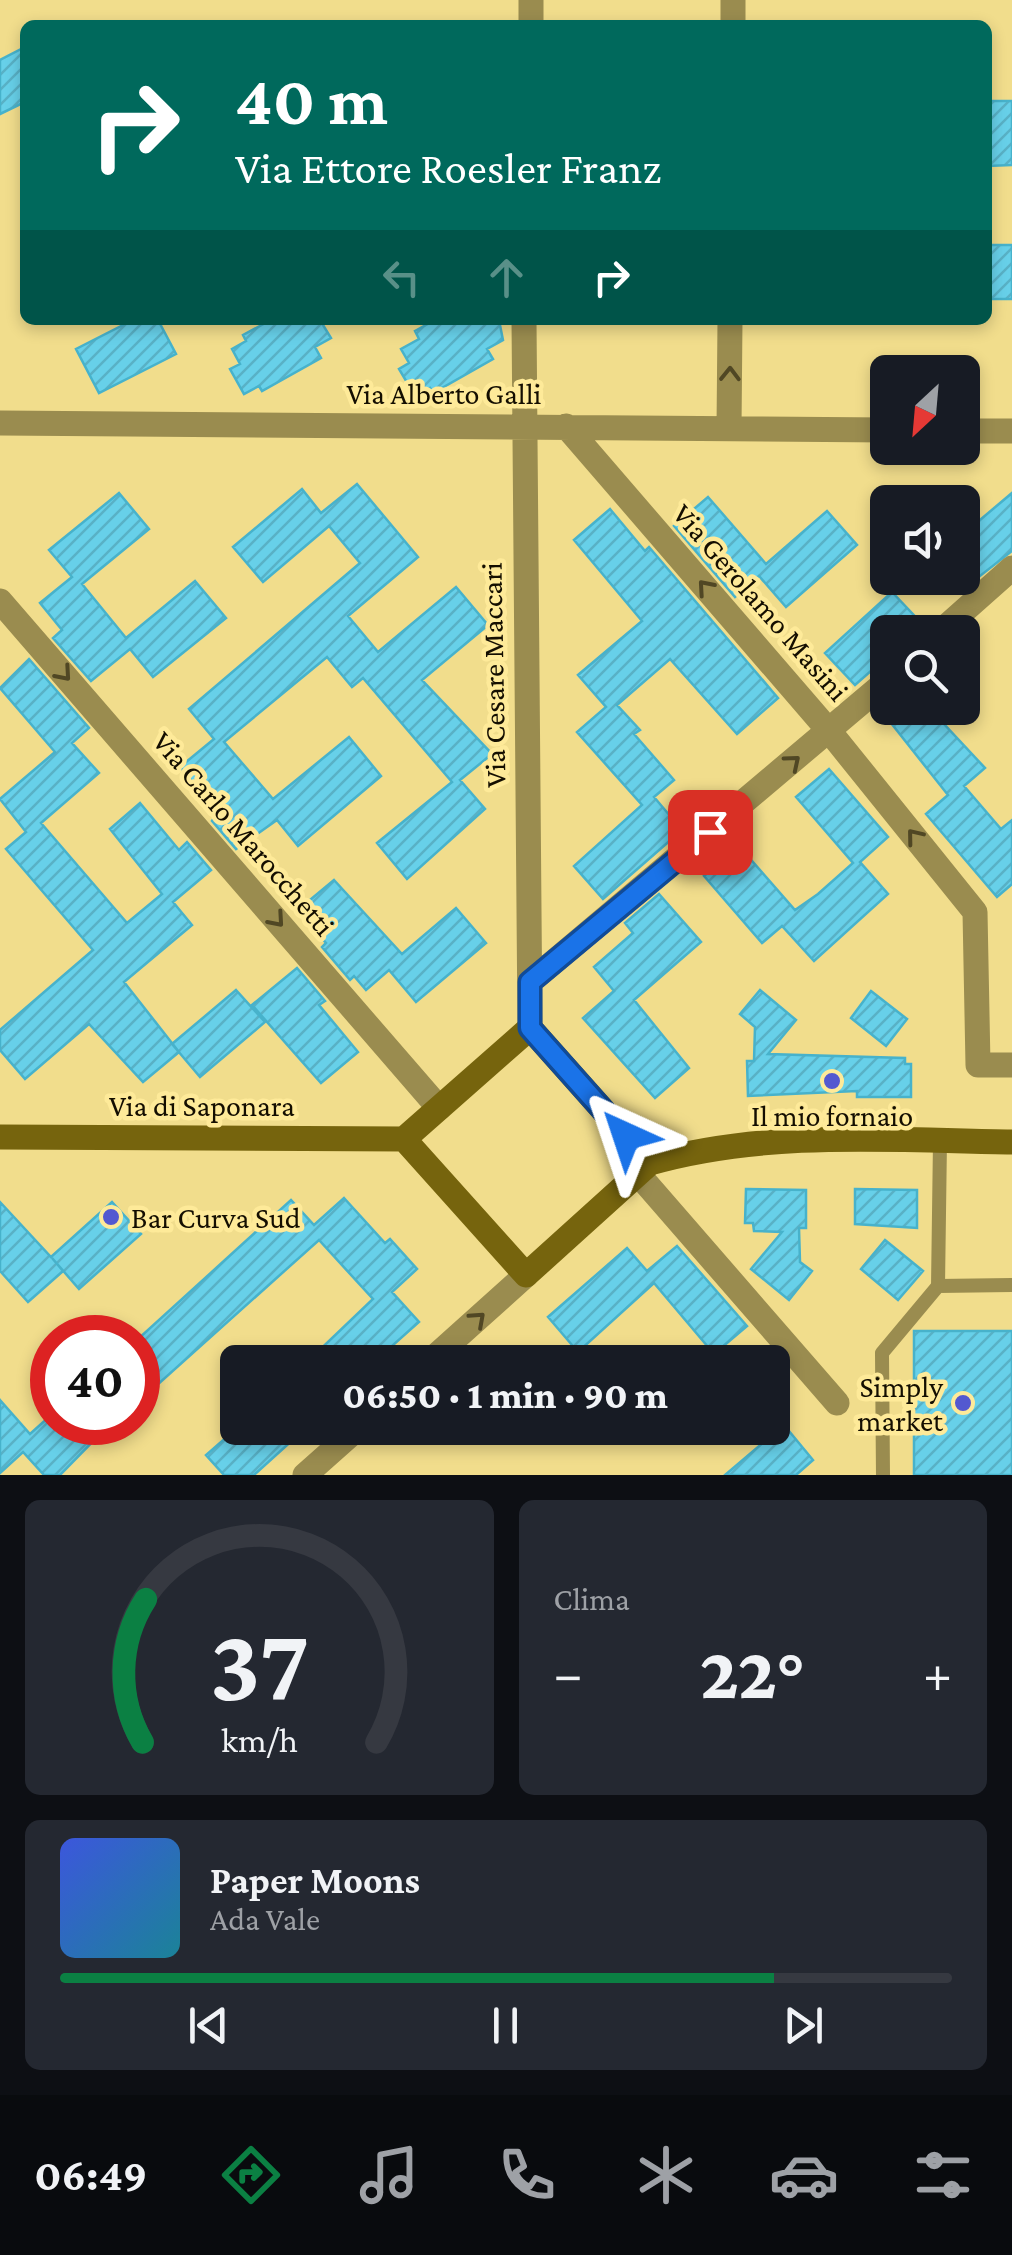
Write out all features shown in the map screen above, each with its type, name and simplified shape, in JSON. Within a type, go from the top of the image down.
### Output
[{"type":"street","name":"Via Cesare Maccari","points":[[524,325],[530,1028]]},
{"type":"street","points":[[729,428],[730,325]]},
{"type":"street","name":"Via Alberto Galli","points":[[0,424],[870,430]]},
{"type":"street","name":"Via Gerolamo Masini","points":[[566,426],[830,732],[976,912],[978,1064],[1012,1065]]},
{"type":"street","points":[[980,430],[1012,431]]},
{"type":"street","points":[[959,615],[1012,568]]},
{"type":"street","name":"Via Carlo Marocchetti","points":[[0,601],[439,1108]]},
{"type":"street","points":[[530,982],[870,696]]},
{"type":"street","points":[[526,1275],[404,1139],[530,1028],[837,1402]]},
{"type":"street","name":"Via di Saponara","points":[[0,1137],[404,1139]]},
{"type":"street","points":[[449,1345],[644,1168],[696,1152],[772,1142],[1012,1142]]},
{"type":"street","points":[[305,1475],[339,1445]]},
{"type":"lane","points":[[884,1475],[882,1353],[938,1286],[940,1141]]},
{"type":"lane","points":[[938,1286],[1012,1285]]},
{"type":"building","points":[[20,50],[20,104],[0,114],[0,60]]},
{"type":"building","points":[[992,101],[1012,101],[1012,165],[992,166]]},
{"type":"building","points":[[992,245],[1012,245],[1012,299],[992,299]]},
{"type":"building","points":[[123,325],[161,325],[176,354],[99,393],[76,349]]},
{"type":"building","points":[[262,325],[323,325],[331,338],[315,347],[321,358],[262,391],[259,386],[244,394],[230,369],[240,364],[232,349],[246,341],[243,335]]},
{"type":"building","points":[[426,325],[500,325],[503,340],[487,349],[493,359],[433,393],[430,388],[415,396],[399,369],[409,363],[401,349],[419,339],[415,331]]},
{"type":"building","points":[[357,484],[418,557],[348,616],[378,652],[456,587],[488,625],[422,680],[492,754],[460,780],[485,809],[407,879],[377,843],[452,782],[363,678],[352,687],[327,657],[224,742],[273,799],[349,737],[381,776],[298,846],[277,820],[236,849],[212,821],[218,812],[180,767],[214,739],[189,709],[360,563],[329,526],[263,582],[233,547],[302,489],[321,513]]},
{"type":"building","points":[[119,493],[149,529],[82,584],[126,638],[195,581],[226,618],[153,677],[130,649],[91,681],[53,638],[62,630],[40,603],[72,577],[49,550]]},
{"type":"building","points":[[1012,493],[1012,551],[980,576],[980,520]]},
{"type":"building","points":[[708,497],[766,564],[827,511],[857,545],[786,607],[759,576],[735,597],[674,526]]},
{"type":"building","points":[[610,509],[645,551],[649,547],[778,698],[737,734],[670,659],[617,705],[640,730],[634,734],[674,780],[654,797],[682,830],[603,899],[574,866],[642,805],[577,732],[606,707],[578,675],[642,621],[574,540]]},
{"type":"building","points":[[889,595],[895,595],[914,615],[870,615],[870,672],[855,685],[825,653]]},
{"type":"building","points":[[29,659],[89,728],[72,743],[99,773],[41,823],[127,923],[162,894],[110,829],[140,803],[179,850],[187,842],[211,870],[173,902],[192,925],[124,982],[179,1052],[143,1082],[89,1024],[25,1079],[0,1050],[0,1030],[93,950],[6,849],[26,832],[0,799],[55,752],[0,688]]},
{"type":"building","points":[[893,725],[945,725],[985,768],[964,786],[1001,829],[1012,820],[1012,884],[997,897],[926,814],[948,795]]},
{"type":"building","points":[[829,769],[888,837],[860,862],[888,894],[814,961],[782,926],[762,943],[704,876],[739,846],[795,910],[818,894],[853,863],[796,797]]},
{"type":"building","points":[[334,880],[402,954],[456,908],[486,943],[416,1002],[389,970],[366,990],[354,976],[350,980],[298,910]]},
{"type":"building","points":[[659,894],[701,942],[634,1000],[689,1068],[655,1098],[583,1018],[614,991],[594,967],[633,933],[625,923]]},
{"type":"building","points":[[297,968],[325,1001],[319,1005],[358,1052],[321,1083],[252,1005]]},
{"type":"building","points":[[236,990],[265,1022],[200,1077],[172,1044]]},
{"type":"building","points":[[760,990],[796,1020],[768,1054],[905,1058],[905,1064],[911,1064],[911,1097],[857,1097],[857,1091],[748,1096],[747,1061],[754,1061],[755,1027],[740,1014]]},
{"type":"building","points":[[871,991],[907,1019],[886,1046],[851,1018]]},
{"type":"building","points":[[746,1189],[806,1190],[806,1228],[799,1228],[800,1262],[812,1271],[789,1300],[751,1269],[782,1232],[754,1231],[753,1223],[745,1223]]},
{"type":"building","points":[[855,1189],[917,1190],[917,1228],[855,1224]]},
{"type":"building","points":[[344,1198],[385,1243],[390,1239],[417,1269],[392,1292],[419,1322],[393,1345],[325,1345],[373,1299],[319,1240],[160,1382],[160,1319],[291,1200],[314,1225]]},
{"type":"building","points":[[0,1202],[51,1257],[112,1202],[141,1234],[79,1289],[52,1258],[63,1271],[28,1302],[0,1271]]},
{"type":"building","points":[[885,1240],[923,1271],[898,1300],[861,1269]]},
{"type":"building","points":[[677,1246],[747,1326],[725,1345],[706,1345],[654,1283],[586,1345],[572,1345],[548,1317],[627,1248],[647,1271]]},
{"type":"building","name":"Simply market","points":[[914,1331],[1012,1331],[1012,1475],[914,1475]]},
{"type":"building","points":[[0,1400],[30,1434],[30,1445],[89,1445],[60,1475],[44,1475],[23,1452],[0,1473]]},
{"type":"building","points":[[790,1432],[813,1460],[796,1475],[725,1475],[760,1445],[790,1445]]},
{"type":"building","points":[[220,1443],[287,1445],[254,1475],[224,1475],[206,1455]]},
{"type":"place","name":"Il mio fornaio","points":[[832,1081]]},
{"type":"place","name":"Bar Curva Sud","points":[[111,1217]]},
{"type":"place","name":"Simply market","points":[[963,1403]]},
{"type":"route","points":[[626,1136],[530,1028],[530,982],[710,832]]}]
